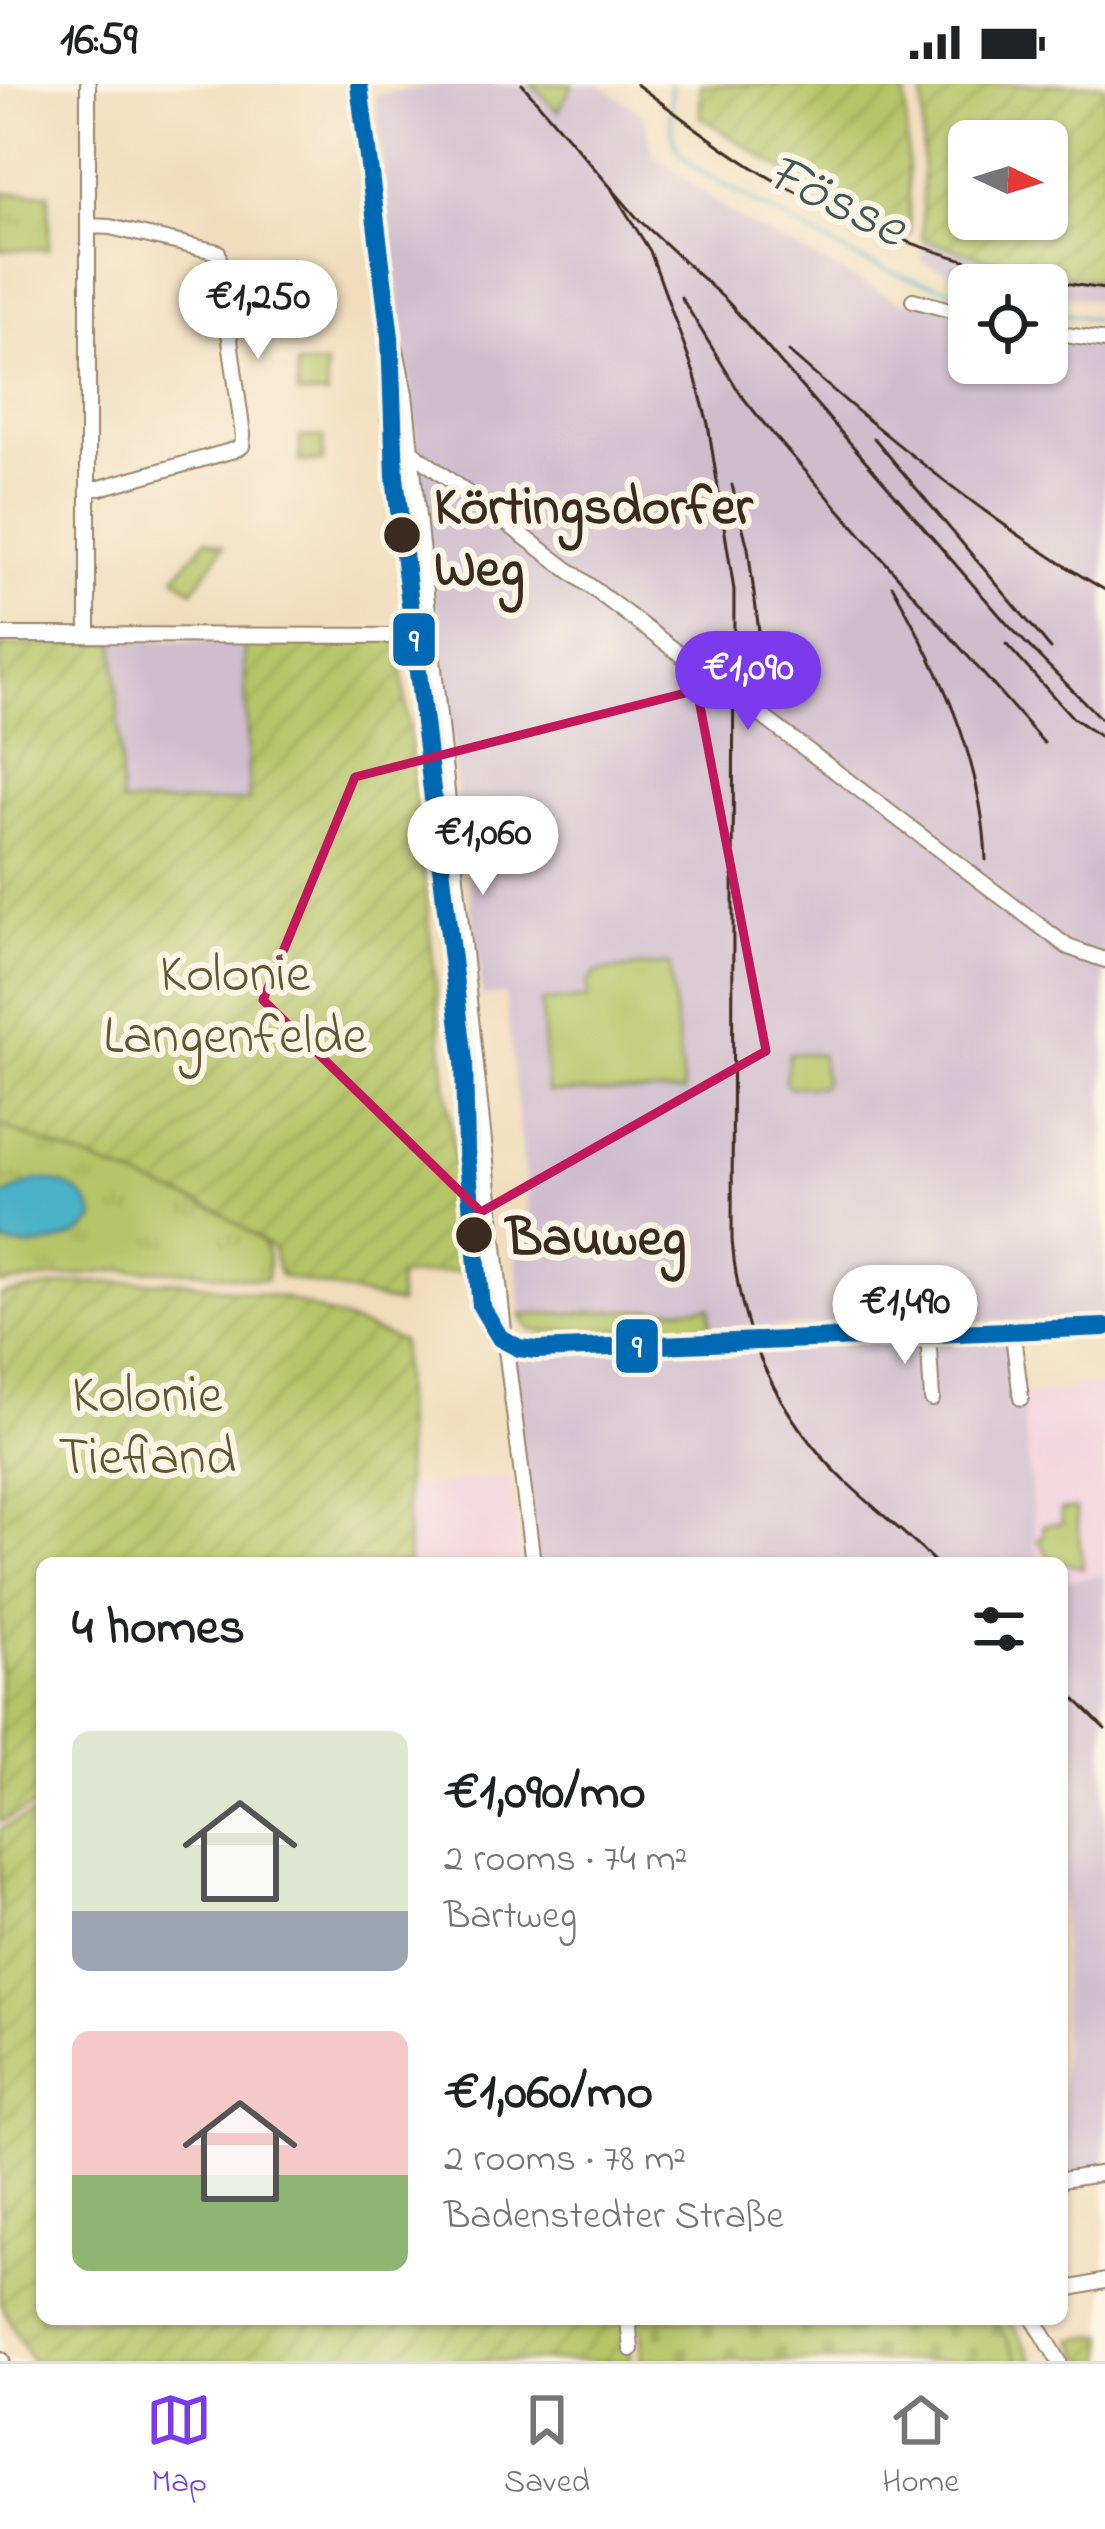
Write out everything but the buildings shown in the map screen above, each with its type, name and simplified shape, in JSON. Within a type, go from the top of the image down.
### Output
[{"type":"street","points":[[88,84],[88,635]]},
{"type":"street","points":[[362,84],[390,318],[400,355],[506,1352],[532,1557]]},
{"type":"street","points":[[88,226],[218,253],[243,435],[242,446],[234,450],[88,488]]},
{"type":"street","points":[[913,300],[948,309]]},
{"type":"street","points":[[1068,335],[1105,341]]},
{"type":"street","points":[[411,451],[1068,947],[1105,960]]},
{"type":"street","points":[[0,635],[431,635]]},
{"type":"street","points":[[506,1352],[1105,1325]]},
{"type":"street","points":[[1012,1328],[1021,1398]]},
{"type":"street","points":[[928,1333],[932,1400]]},
{"type":"street","points":[[1068,2179],[1105,2173]]},
{"type":"street","points":[[1068,2289],[1105,2282]]},
{"type":"street","points":[[1038,2325],[1059,2361]]},
{"type":"highlighted area","points":[[697,690],[766,1051],[481,1212],[263,1000],[355,777]]},
{"type":"shaded area","points":[[443,84],[532,84],[558,111],[573,84],[599,84],[643,114],[654,155],[737,218],[904,304],[918,298],[948,305],[948,384],[1068,384],[1068,330],[1105,336],[1105,1319],[561,1332],[530,1330],[523,1323],[511,1219],[529,1215],[505,994],[482,996],[375,95]]},
{"type":"shaded area","points":[[922,239],[1019,264],[948,264],[948,271],[922,262]]},
{"type":"shaded area","points":[[1068,277],[1105,282],[1105,302],[1068,296]]},
{"type":"shaded area","points":[[115,641],[244,641],[250,801],[121,804]]},
{"type":"shaded area","points":[[1014,1329],[1038,1557],[532,1557],[506,1352]]},
{"type":"shaded area","points":[[1105,1384],[1105,1575],[1068,1580],[1068,1557],[1038,1557],[1022,1395]]},
{"type":"shaded area","points":[[510,1476],[520,1557],[408,1557],[406,1489]]},
{"type":"shaded area","points":[[1105,1575],[1105,2173],[1068,2179],[1068,1580]]},
{"type":"green space","points":[[532,84],[573,84],[558,112]]},
{"type":"green space","points":[[701,84],[905,84],[910,234],[802,180],[700,116]]},
{"type":"green space","points":[[923,84],[1105,84],[1105,282],[1068,276],[1068,264],[1004,264],[922,239]]},
{"type":"green space","points":[[3,193],[49,193],[49,249],[0,250]]},
{"type":"green space","points":[[297,365],[326,365],[327,396],[298,394]]},
{"type":"green space","points":[[300,437],[323,437],[323,462],[300,462]]},
{"type":"green space","points":[[206,539],[224,546],[193,591],[175,577]]},
{"type":"green space","name":"Kolonie Langenfelde","points":[[399,640],[466,1270],[398,1277],[399,1304],[280,1276],[273,1249],[218,1210],[0,1126],[0,646],[115,641],[122,804],[249,801],[244,641]]},
{"type":"green space","points":[[669,964],[684,1092],[547,1092],[541,1002],[588,999],[587,984],[596,972]]},
{"type":"green space","points":[[789,1053],[821,1054],[824,1082],[820,1087],[785,1083]]},
{"type":"green space","points":[[0,1126],[178,1193],[241,1223],[264,1246],[266,1280],[126,1270],[0,1284]]},
{"type":"green space","name":"Kolonie Tiefland","points":[[182,1281],[285,1298],[401,1341],[408,1557],[36,1557],[36,1806],[0,1822],[0,1295],[78,1283]]},
{"type":"green space","points":[[710,1307],[710,1326],[543,1332],[530,1330],[521,1315]]},
{"type":"green space","points":[[1076,1508],[1083,1568],[1068,1564],[1068,1557],[1049,1557],[1038,1539],[1044,1537],[1043,1525],[1062,1523],[1061,1510]]},
{"type":"green space","points":[[36,1814],[36,2325],[626,2325],[631,2361],[31,2361],[0,2302],[0,1829]]},
{"type":"green space","points":[[638,2325],[998,2325],[1019,2361],[641,2361]]},
{"type":"green space","points":[[998,2325],[1013,2325],[1034,2361],[1019,2361]]},
{"type":"green space","points":[[1105,2335],[1105,2361],[1085,2361],[1073,2340]]},
{"type":"water","points":[[37,1180],[74,1189],[87,1201],[95,1219],[78,1234],[52,1243],[1,1242],[0,1197]]},
{"type":"waterway","name":"Fösse","points":[[671,84],[676,143],[701,172],[858,259],[948,288]]},
{"type":"waterway","name":"Fösse","points":[[1068,315],[1105,321]]},
{"type":"railway","points":[[522,84],[638,219],[727,301],[1008,625],[1105,723]]},
{"type":"railway","points":[[636,84],[749,165],[832,210],[966,260],[1105,289]]},
{"type":"railway","points":[[612,190],[650,251],[695,376],[708,424],[734,590],[732,1240],[743,1308],[766,1371],[800,1429],[845,1481],[929,1557]]},
{"type":"railway","points":[[681,297],[741,395],[766,426],[1044,743]]},
{"type":"railway","points":[[789,352],[941,478],[1105,590]]},
{"type":"railway","points":[[874,438],[1051,649]]},
{"type":"railway","points":[[732,485],[748,548],[767,692]]},
{"type":"railway","points":[[892,585],[956,717],[977,786],[986,860]]},
{"type":"railway","points":[[1006,644],[1073,718],[1105,740]]},
{"type":"railway","points":[[1068,1692],[1105,1729]]},
{"type":"transit line","name":"9","points":[[359,84],[390,337],[395,477],[464,1061],[466,1151],[481,1306],[500,1338],[536,1350],[1105,1327]]},
{"type":"place","name":"Körtingsdorfer Weg","points":[[402,535]]},
{"type":"place","name":"Bauweg","points":[[474,1235]]}]
